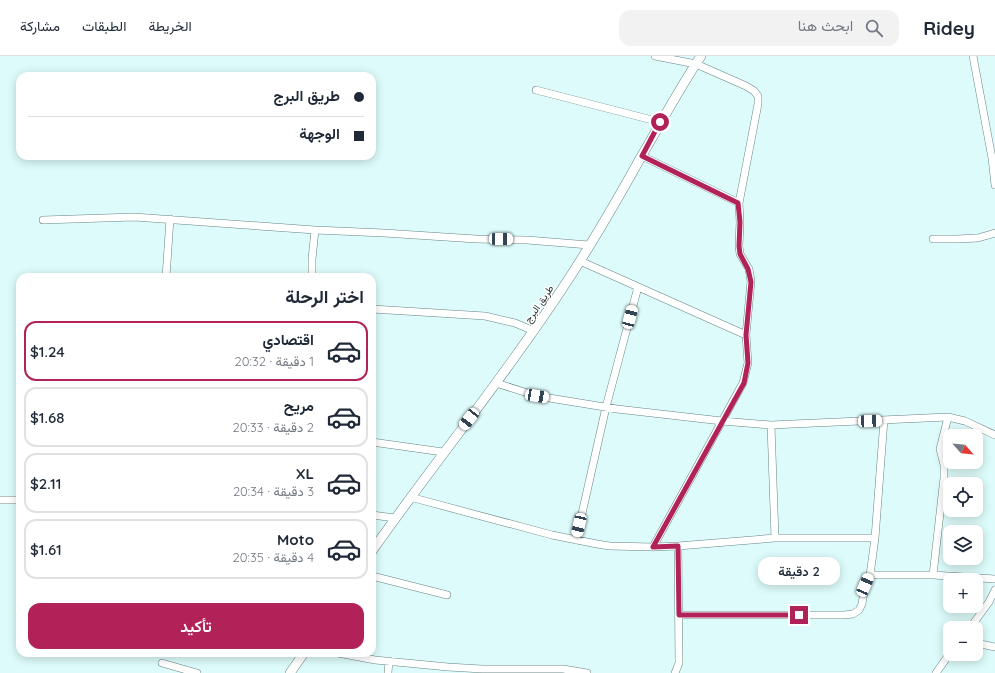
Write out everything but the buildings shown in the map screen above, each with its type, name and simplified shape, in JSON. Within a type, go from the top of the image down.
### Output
[{"type":"street","points":[[653,547],[744,383],[748,363],[746,335],[751,276],[740,254],[740,222],[738,203],[758,104],[758,96],[754,91],[699,60],[656,56]]},
{"type":"street","points":[[973,56],[993,157],[995,185]]},
{"type":"street","name":"طريق البرج","points":[[376,544],[534,331],[580,261],[642,156],[660,122],[699,60]]},
{"type":"street","points":[[536,90],[660,122]]},
{"type":"street","points":[[642,156],[738,203]]},
{"type":"street","points":[[43,220],[134,217],[315,230],[476,239],[527,240],[589,245]]},
{"type":"street","points":[[166,273],[170,219]]},
{"type":"street","points":[[312,273],[315,230]]},
{"type":"street","points":[[933,238],[978,238],[995,233]]},
{"type":"street","points":[[580,261],[746,335]]},
{"type":"street","points":[[576,540],[606,407],[638,287]]},
{"type":"street","points":[[376,309],[485,316],[515,323],[534,331]]},
{"type":"street","points":[[496,383],[537,396],[606,407],[722,421],[771,425],[948,417],[965,421],[995,435]]},
{"type":"street","points":[[933,575],[944,478],[944,465],[940,449],[948,417]]},
{"type":"street","points":[[679,615],[844,615],[853,614],[859,610],[862,604],[863,593],[870,575],[875,538],[884,420]]},
{"type":"street","points":[[771,425],[775,538]]},
{"type":"street","points":[[376,443],[443,452]]},
{"type":"street","points":[[410,497],[552,535],[610,546],[678,546],[775,538],[875,538]]},
{"type":"street","points":[[0,500],[16,500]]},
{"type":"street","points":[[376,516],[395,518]]},
{"type":"street","points":[[675,673],[679,663],[678,546]]},
{"type":"street","points":[[870,575],[933,575],[995,579]]},
{"type":"street","points":[[376,577],[447,595]]},
{"type":"street","points":[[975,621],[989,602],[995,590]]},
{"type":"street","points":[[983,644],[995,646]]},
{"type":"street","points":[[290,673],[301,657]]},
{"type":"street","points":[[359,657],[448,667],[502,671],[563,669],[587,673]]},
{"type":"street","points":[[388,673],[389,661]]},
{"type":"street","points":[[936,673],[944,661]]},
{"type":"street","points":[[162,663],[197,673]]},
{"type":"route","points":[[660,122],[642,156],[738,203],[740,212],[740,254],[751,276],[751,282],[746,335],[748,363],[744,383],[653,547],[678,546],[679,615],[799,615]]}]
